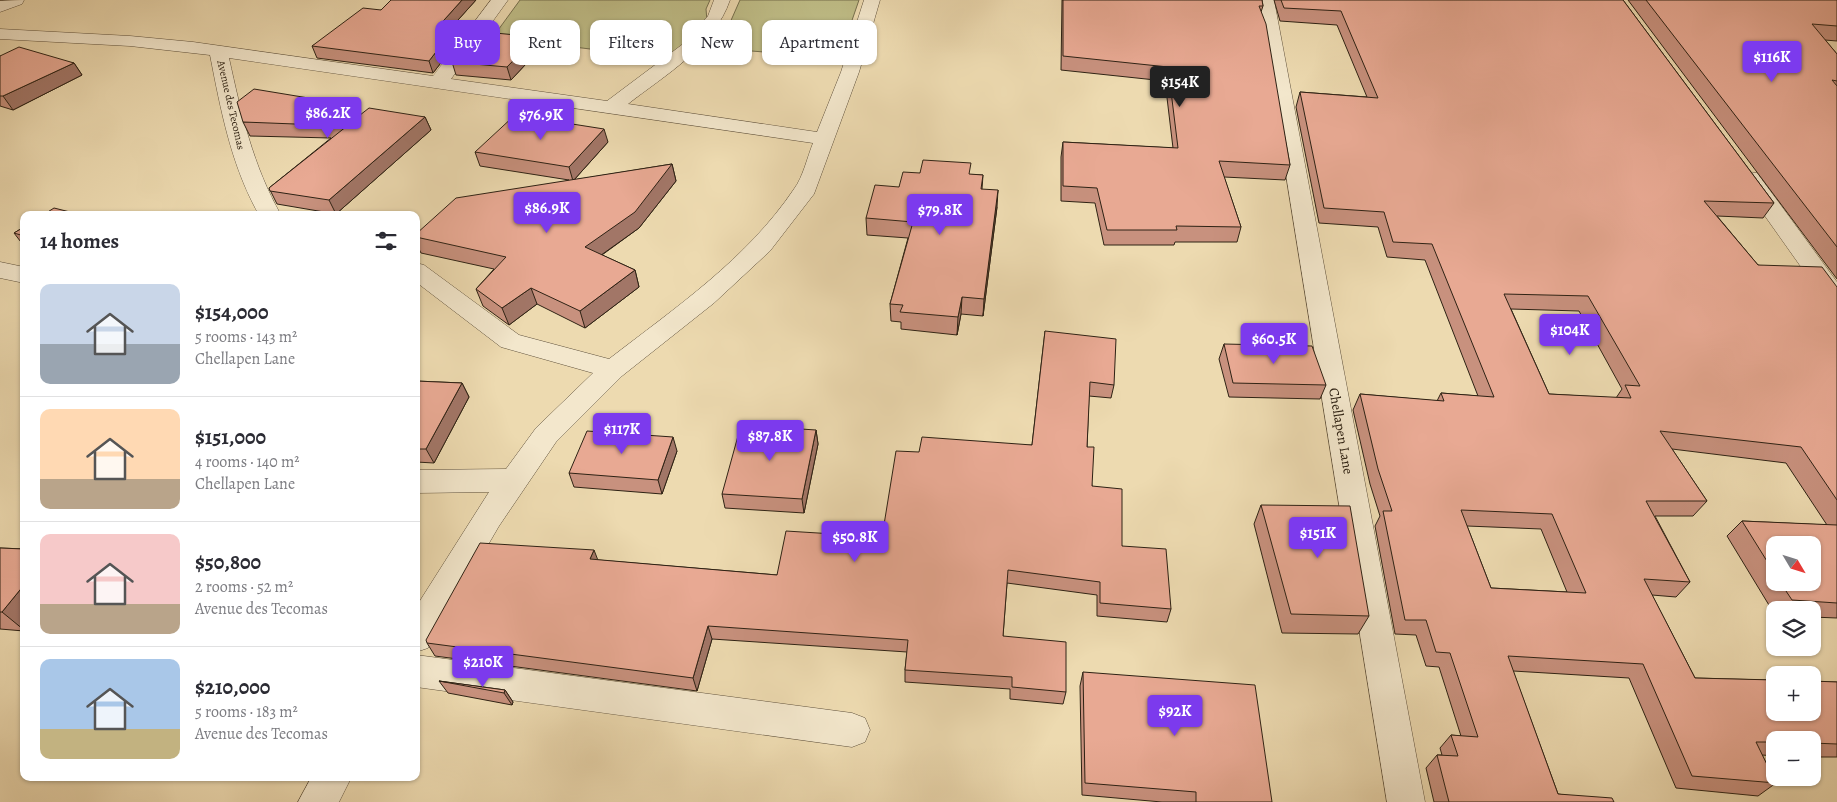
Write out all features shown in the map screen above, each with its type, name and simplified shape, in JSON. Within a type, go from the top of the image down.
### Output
[{"type":"street","points":[[0,7],[16,0]]},
{"type":"street","points":[[438,83],[500,0]]},
{"type":"street","points":[[612,107],[689,48],[716,17],[722,0]]},
{"type":"street","points":[[420,630],[488,517],[546,435],[613,368],[705,297],[762,246],[806,189],[850,72],[872,0]]},
{"type":"street","name":"Chellapen Lane","points":[[1266,0],[1406,802]]},
{"type":"street","points":[[0,34],[130,40],[218,50],[825,139]]},
{"type":"street","name":"Avenue des Tecomas","points":[[218,50],[237,141],[268,211]]},
{"type":"street","points":[[1739,165],[1837,299]]},
{"type":"street","points":[[0,270],[20,275]]},
{"type":"street","points":[[420,273],[510,340],[613,368]]},
{"type":"street","points":[[420,482],[514,480]]},
{"type":"street","points":[[420,672],[852,730]]},
{"type":"street","points":[[317,802],[330,781]]},
{"type":"shaded area","points":[[520,0],[710,0],[706,9],[707,20],[682,20],[682,47],[672,58],[672,20],[590,20],[590,49],[580,48],[580,20],[510,20],[510,39],[500,38],[500,27]]},
{"type":"shaded area","points":[[740,0],[859,0],[852,20],[762,20],[762,52],[752,51],[752,20],[731,20]]},
{"type":"building","points":[[391,0],[462,0],[444,20],[435,20],[435,53],[429,61],[312,46],[363,8],[381,10]]},
{"type":"building","points":[[1063,0],[1262,0],[1263,6],[1259,6],[1266,24],[1290,165],[1219,161],[1241,227],[1176,226],[1177,230],[1107,230],[1097,188],[1063,186],[1063,142],[1178,148],[1168,67],[1063,56]]},
{"type":"building","points":[[1281,0],[1623,0],[1774,203],[1704,201],[1758,265],[1822,267],[1837,287],[1837,500],[1801,447],[1660,431],[1707,501],[1646,501],[1690,582],[1644,579],[1695,678],[1766,680],[1766,721],[1821,721],[1821,681],[1837,682],[1837,744],[1821,743],[1821,731],[1766,731],[1766,742],[1756,742],[1766,762],[1766,782],[1692,776],[1643,664],[1508,656],[1558,794],[1612,798],[1614,802],[1449,802],[1437,755],[1458,756],[1451,735],[1478,737],[1450,653],[1436,652],[1426,620],[1405,620],[1383,511],[1392,511],[1378,469],[1360,394],[1444,401],[1441,393],[1494,397],[1432,244],[1393,242],[1384,212],[1324,208],[1300,92],[1378,98],[1341,11],[1284,8]],"holes":[[[1504,294],[1588,296],[1640,386],[1625,385],[1631,398],[1549,394]],[[1461,510],[1552,514],[1586,593],[1491,588]]]},
{"type":"building","points":[[1646,0],[1837,0],[1837,26],[1812,24],[1837,54],[1837,81],[1832,80],[1837,86],[1837,247]]},
{"type":"building","points":[[500,33],[510,34],[510,64],[507,67],[485,65],[500,65]]},
{"type":"building","points":[[19,47],[74,63],[0,96],[0,56]]},
{"type":"building","points":[[254,89],[357,106],[355,119],[369,108],[425,117],[329,200],[270,191],[269,188],[347,126],[243,122],[237,102]]},
{"type":"building","points":[[515,115],[604,129],[569,167],[475,152]]},
{"type":"building","points":[[923,160],[971,163],[969,174],[983,175],[981,189],[998,190],[984,299],[962,297],[958,317],[900,312],[903,305],[890,304],[913,222],[866,218],[875,185],[899,187],[903,172],[920,173]]},
{"type":"building","points":[[672,164],[635,212],[585,247],[635,270],[580,311],[531,288],[502,308],[476,289],[506,257],[420,238],[420,230],[456,198]]},
{"type":"building","points":[[54,208],[66,211],[49,211]]},
{"type":"building","points":[[20,229],[20,235],[14,233]]},
{"type":"building","points":[[1045,331],[1116,339],[1114,385],[1090,382],[1087,447],[1094,447],[1092,486],[1122,489],[1122,546],[1166,549],[1171,609],[1100,603],[1100,582],[1008,570],[1003,636],[1066,642],[1066,692],[1012,687],[1012,677],[905,670],[908,640],[708,626],[693,678],[427,643],[426,640],[480,543],[594,550],[590,559],[777,575],[786,531],[882,537],[896,451],[919,452],[922,437],[1032,445]]},
{"type":"building","points":[[1224,344],[1312,346],[1326,385],[1233,383]]},
{"type":"building","points":[[420,381],[462,383],[426,449],[420,449]]},
{"type":"building","points":[[741,425],[816,430],[802,499],[722,494]]},
{"type":"building","points":[[587,431],[673,437],[658,480],[569,473]]},
{"type":"building","points":[[1261,505],[1350,506],[1369,616],[1291,614]]},
{"type":"building","points":[[1742,521],[1837,525],[1837,603],[1792,600],[1786,591],[1821,591],[1821,536],[1766,536],[1766,560]]},
{"type":"building","points":[[0,548],[20,549],[20,590],[0,612]]},
{"type":"building","points":[[1083,672],[1255,685],[1272,802],[1196,802],[1196,792],[1085,783]]},
{"type":"building","points":[[439,681],[505,690],[504,693]]}]
